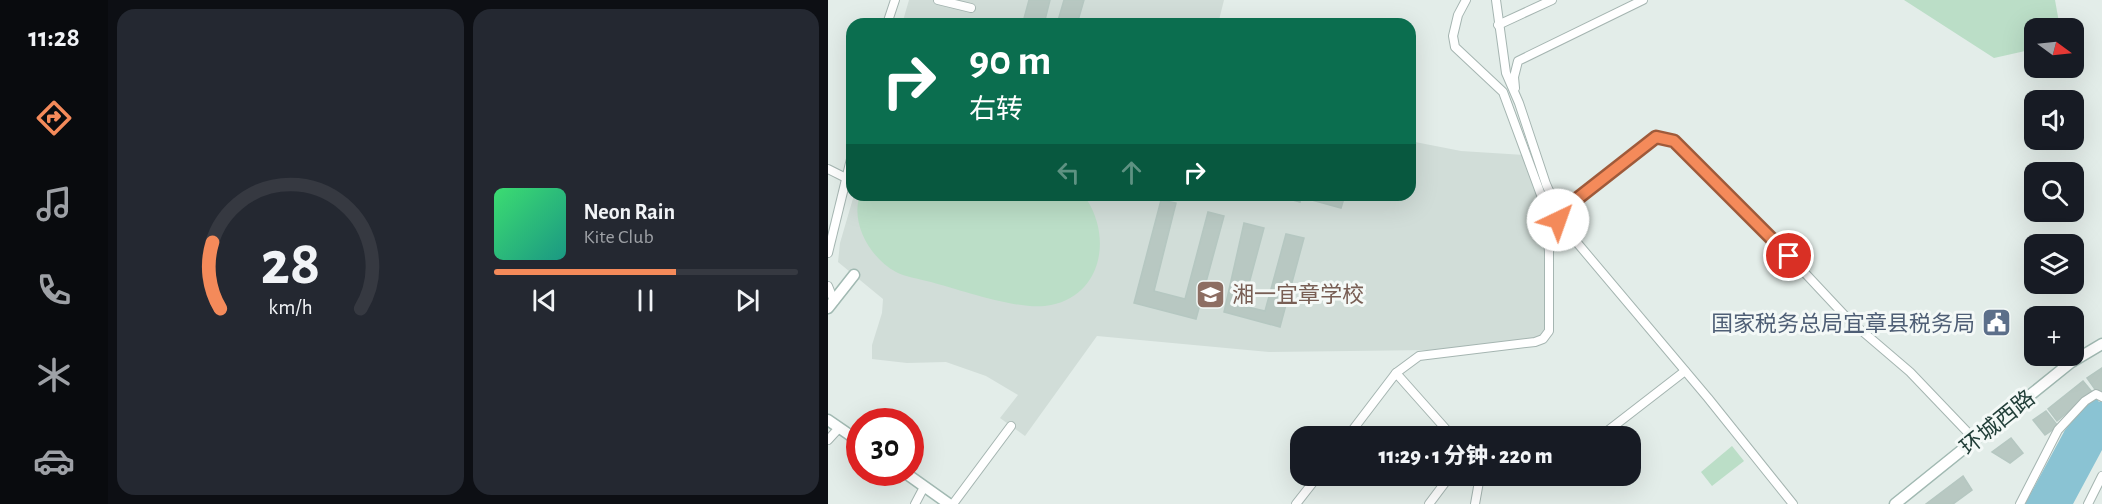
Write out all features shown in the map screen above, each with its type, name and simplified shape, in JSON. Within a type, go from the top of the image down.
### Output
[{"type":"main road","points":[[831,305],[855,275]]},
{"type":"main road","name":"环城西路","points":[[1895,504],[2070,363],[2102,344]]},
{"type":"main road","points":[[828,420],[846,433]]},
{"type":"main road","points":[[924,487],[951,504]]},
{"type":"street","points":[[889,18],[895,0]]},
{"type":"street","points":[[938,0],[971,8]]},
{"type":"street","points":[[1355,426],[1396,373],[1419,356],[1535,342],[1544,339],[1550,331],[1549,251],[1544,203],[1503,92],[1455,47],[1452,36],[1458,15],[1466,0]]},
{"type":"street","points":[[1496,0],[1506,73],[1546,184],[1559,213],[1558,220],[1793,504]]},
{"type":"street","points":[[1498,25],[1552,0]]},
{"type":"street","points":[[1515,94],[1514,77],[1518,62],[1643,0]]},
{"type":"street","points":[[1559,213],[1656,137],[1674,141],[1774,240],[1848,319],[1910,372],[1975,440]]},
{"type":"street","points":[[828,169],[846,178],[828,253]]},
{"type":"street","points":[[828,286],[831,305]]},
{"type":"street","points":[[1614,426],[1685,371]]},
{"type":"street","points":[[1396,373],[1443,426]]},
{"type":"street","points":[[2020,504],[2058,430],[2085,401],[2096,394],[2102,397]]},
{"type":"street","points":[[951,504],[1011,426]]},
{"type":"street","points":[[828,440],[839,428]]},
{"type":"street","points":[[2088,504],[2102,476]]},
{"type":"street","points":[[1296,504],[1310,486]]},
{"type":"street","points":[[1429,504],[1442,486]]},
{"type":"street","points":[[1475,504],[1478,486]]},
{"type":"street","points":[[915,504],[924,487]]},
{"type":"shaded area","points":[[909,0],[1224,0],[1220,18],[904,18]]},
{"type":"shaded area","name":"湘一宜章学校","points":[[1416,142],[1461,151],[1524,155],[1541,200],[1546,243],[1546,330],[1537,339],[1430,350],[1269,352],[1097,336],[1025,436],[1000,418],[1018,395],[986,376],[946,362],[907,363],[872,359],[872,345],[882,313],[883,299],[838,262],[840,243],[852,201],[1416,201]]},
{"type":"green space","points":[[1904,0],[2055,0],[2058,18],[2024,18],[2024,51],[1994,58]]},
{"type":"green space","points":[[859,201],[1088,201],[1095,215],[1099,231],[1100,248],[1097,263],[1091,278],[1081,290],[1068,299],[1051,305],[1024,305],[991,299],[908,277],[887,266],[864,239],[858,217]]},
{"type":"green space","points":[[1732,446],[1744,461],[1712,486],[1701,472]]},
{"type":"water","points":[[2096,397],[2099,402],[2102,400],[2102,450],[2073,504],[2025,504],[2065,430],[2091,398]]},
{"type":"building","points":[[1029,0],[1050,0],[1046,18],[1024,18]]},
{"type":"building","points":[[1064,0],[1084,0],[1079,18],[1059,18]]},
{"type":"building","points":[[1161,201],[1176,203],[1154,291],[1185,299],[1208,212],[1224,216],[1196,319],[1134,303]]},
{"type":"building","points":[[1316,201],[1343,201],[1341,208]]},
{"type":"building","points":[[1244,223],[1264,228],[1243,306],[1265,311],[1286,234],[1304,238],[1280,327],[1224,312]]},
{"type":"building","points":[[2102,368],[2102,393],[2099,395],[2087,378]]},
{"type":"building","points":[[2083,381],[2092,392],[2057,421],[2048,409]]},
{"type":"building","points":[[2046,411],[2058,426],[2045,435],[2033,420]]},
{"type":"building","points":[[2011,438],[2023,453],[2010,463],[1992,452]]},
{"type":"building","points":[[1963,476],[1972,490],[1953,504],[1926,504]]},
{"type":"place","name":"湘一宜章学校","points":[[1211,294]]},
{"type":"place","name":"国家税务总局宜章县税务局","points":[[1996,323]]},
{"type":"route","points":[[1558,220],[1559,213],[1656,137],[1674,141],[1789,256]]}]
